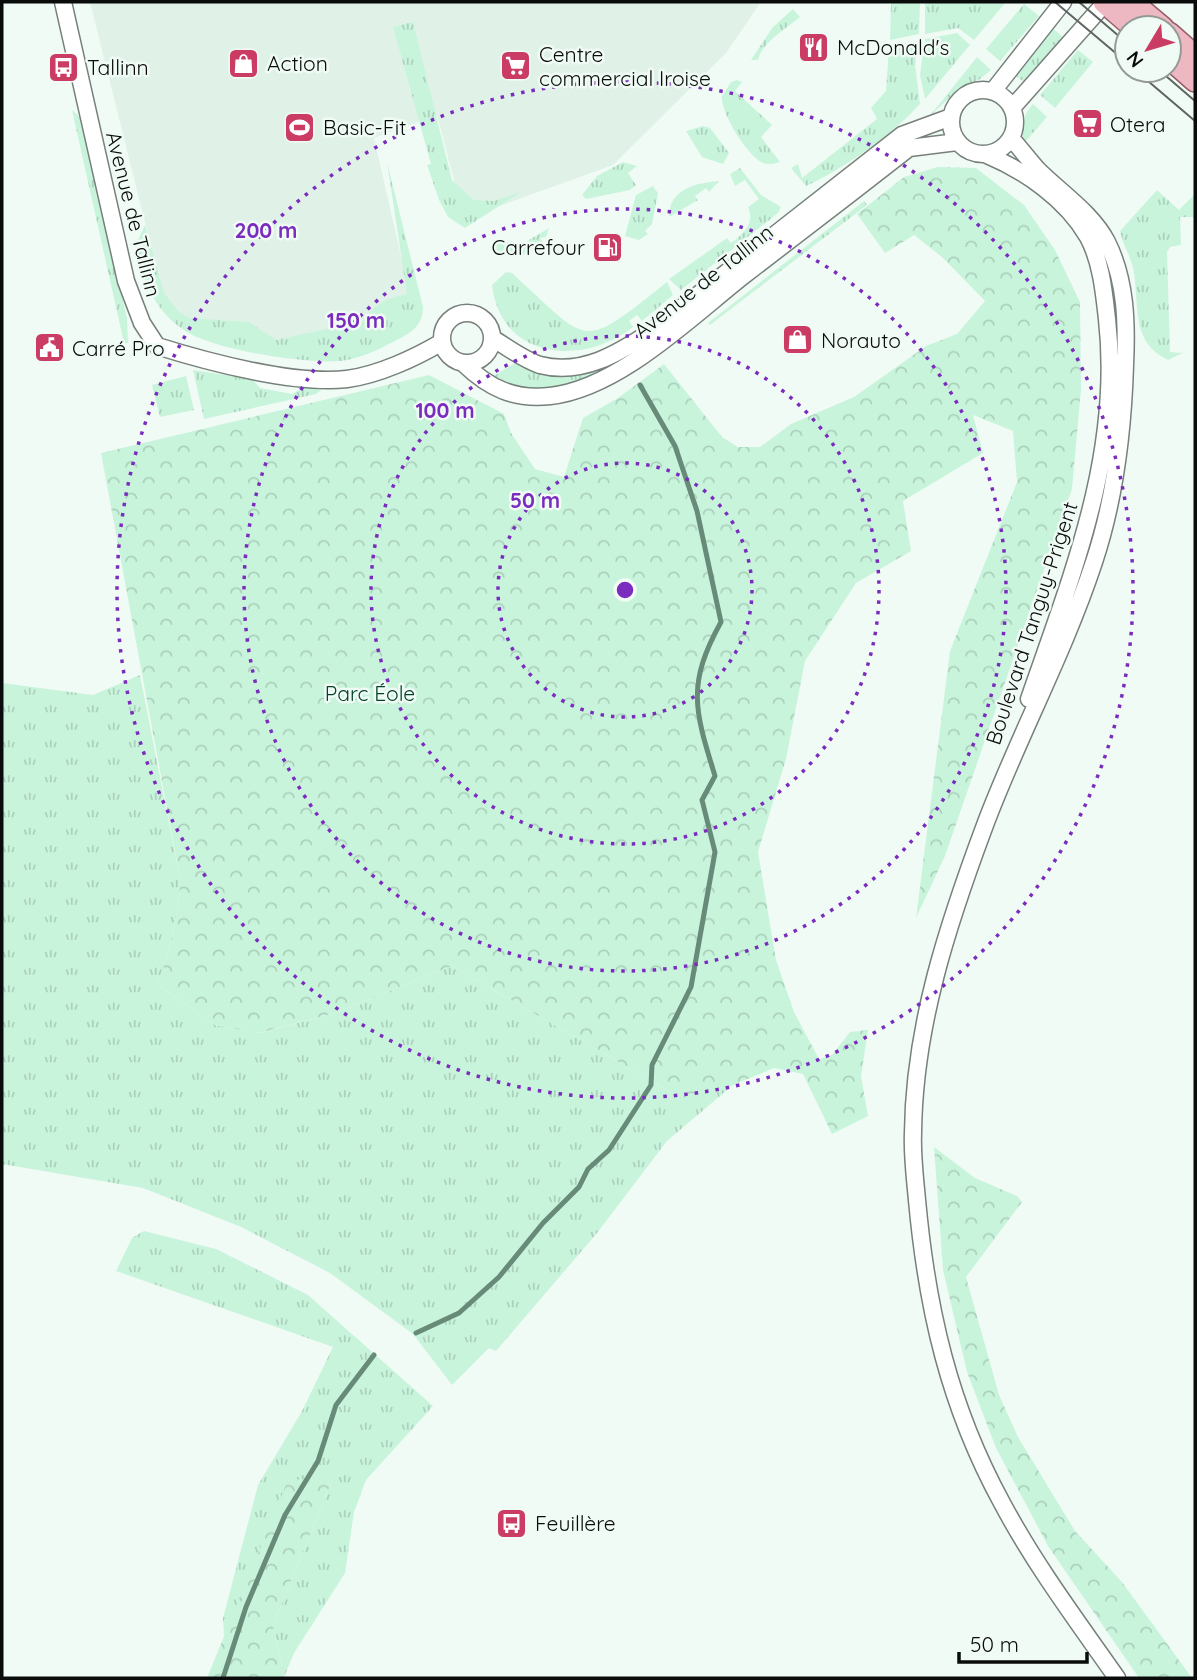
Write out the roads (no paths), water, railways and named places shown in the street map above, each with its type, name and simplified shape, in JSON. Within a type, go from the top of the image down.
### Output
[{"type":"main road","points":[[1105,2],[1118,14]]},
{"type":"main road","points":[[1132,2],[1146,14]]},
{"type":"street","name":"Avenue de Tallinn","points":[[63,2],[126,281],[142,323],[157,346],[227,366],[337,379],[377,371],[442,342]]},
{"type":"street","points":[[993,91],[1063,2]]},
{"type":"street","points":[[1012,108],[1105,2]]},
{"type":"street","points":[[981,90],[993,91],[1004,97],[1012,108],[1015,118],[1012,138],[1005,146],[986,155],[975,154],[957,142],[951,130],[951,117],[961,98],[981,90]]},
{"type":"street","name":"Avenue de Tallinn","points":[[492,338],[540,365],[568,366],[614,356],[652,331],[902,135],[951,117]]},
{"type":"street","name":"Boulevard Tanguy-Prigent","points":[[995,801],[1066,637],[1095,561],[1120,437],[1127,322],[1121,281],[1108,244],[1097,226],[1012,138]]},
{"type":"street","name":"Avenue de Tallinn","points":[[464,364],[482,382],[522,397],[551,396],[596,382],[646,352],[909,148],[957,142]]},
{"type":"street","name":"Boulevard Tanguy-Prigent","points":[[986,155],[1013,166],[1072,216],[1095,251],[1104,290],[1111,372],[1104,454],[1088,528],[938,961],[921,1037],[908,1146],[923,1266],[942,1354],[956,1402],[1002,1503],[1035,1560],[1116,1678]]},
{"type":"street","points":[[466,313],[476,314],[486,322],[492,338],[487,354],[473,363],[464,364],[449,356],[442,342],[446,325],[456,316],[466,313]]},
{"type":"waterway","points":[[416,1333],[459,1313],[499,1277],[543,1223],[579,1187],[588,1169],[609,1150],[651,1085],[652,1065],[691,987],[715,852],[702,800],[715,776],[699,715],[698,681],[702,664],[721,622],[697,511],[675,446],[640,385]]},
{"type":"waterway","points":[[223,1678],[246,1607],[285,1515],[318,1461],[336,1405],[374,1355]]},
{"type":"tram line","points":[[1055,2],[1113,51]]},
{"type":"tram line","points":[[1079,2],[1113,31]]},
{"type":"tram line","points":[[1151,84],[1195,121]]},
{"type":"tram line","points":[[1175,84],[1195,101]]},
{"type":"place","name":"McDonald's","points":[[814,47]]},
{"type":"place","name":"Action","points":[[244,63]]},
{"type":"place","name":"Centre commercial Iroise","points":[[516,66]]},
{"type":"place","name":"Tallinn","points":[[64,67]]},
{"type":"place","name":"Otera","points":[[1087,124]]},
{"type":"place","name":"Basic-Fit","points":[[300,127]]},
{"type":"place","name":"Carrefour","points":[[608,247]]},
{"type":"place","name":"Norauto","points":[[798,340]]},
{"type":"place","name":"Carré Pro","points":[[49,348]]},
{"type":"place","name":"Feuillère","points":[[512,1523]]},
{"type":"park label","name":"Parc Éole","points":[[370,693]]}]
